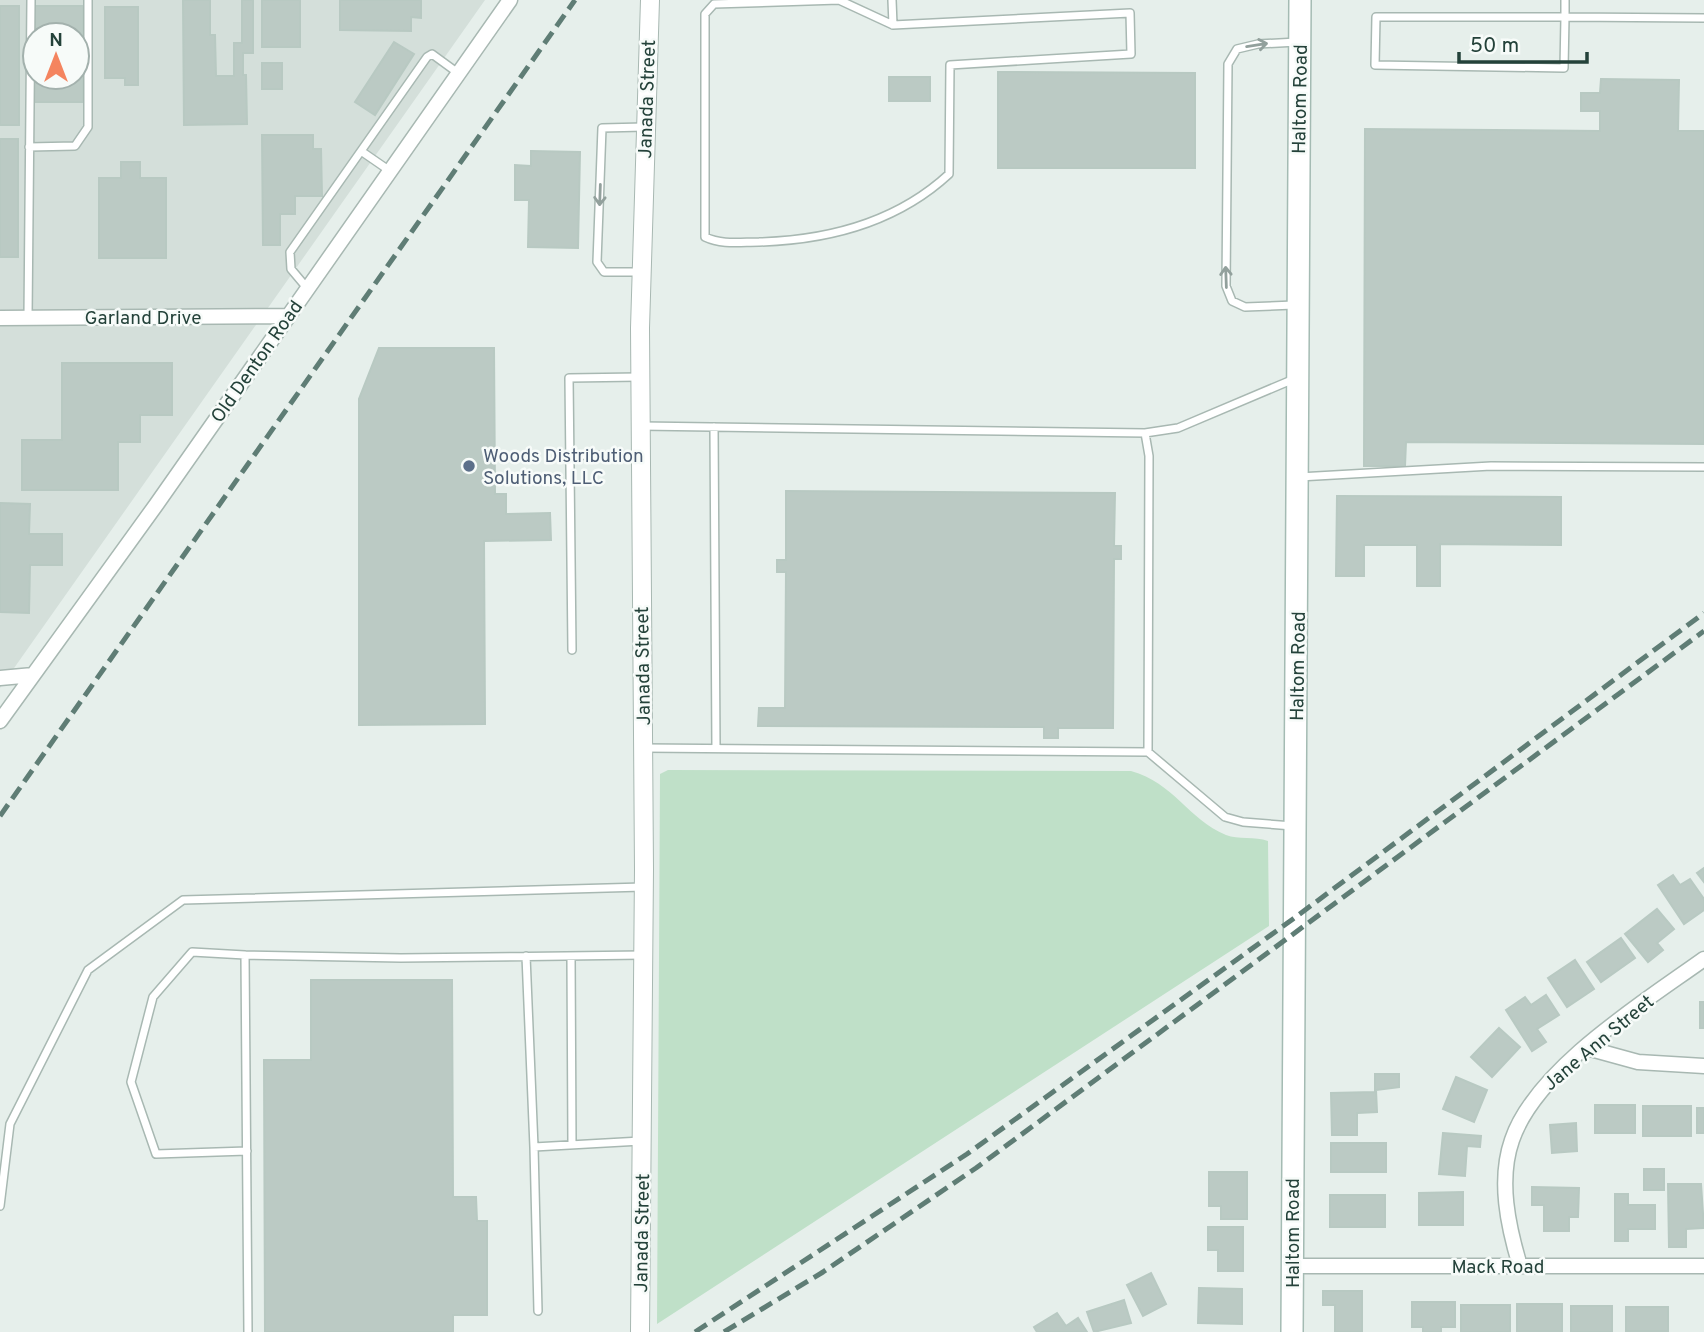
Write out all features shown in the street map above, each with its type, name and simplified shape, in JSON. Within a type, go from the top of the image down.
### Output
[{"type":"main road","name":"Haltom Road","points":[[1292,1332],[1300,0]]},
{"type":"street","name":"Old Denton Road","points":[[0,721],[510,0]]},
{"type":"street","name":"Janada Street","points":[[640,1332],[644,887],[640,377],[650,0]]},
{"type":"street","name":"Garland Drive","points":[[0,318],[287,316]]},
{"type":"street","points":[[0,677],[33,676]]},
{"type":"street","name":"Jane Ann Street","points":[[1520,1266],[1511,1238],[1505,1190],[1511,1141],[1535,1097],[1587,1048],[1704,959]]},
{"type":"street","points":[[1587,1048],[1638,1062],[1704,1066]]},
{"type":"street","name":"Mack Road","points":[[1292,1266],[1704,1266]]},
{"type":"lane","points":[[28,317],[30,0]]},
{"type":"lane","points":[[29,146],[75,146],[88,127],[88,0]]},
{"type":"lane","points":[[839,0],[893,26],[1130,13],[1131,54],[950,65],[949,174],[938,185],[873,223],[840,234],[795,241],[726,243],[705,237],[705,14],[714,4],[839,0]]},
{"type":"lane","points":[[892,0],[893,26]]},
{"type":"lane","points":[[1565,0],[1565,17],[1564,68],[1376,65],[1376,17],[1565,17],[1704,18]]},
{"type":"lane","points":[[1298,305],[1245,307],[1232,301],[1226,286],[1227,65],[1237,49],[1258,44],[1300,42]]},
{"type":"lane","points":[[307,288],[291,269],[290,252],[427,57],[432,54],[438,57],[458,74]]},
{"type":"lane","points":[[641,272],[604,272],[597,262],[602,128],[645,127]]},
{"type":"lane","points":[[361,151],[390,171]]},
{"type":"lane","points":[[640,426],[1145,433],[1178,428],[1298,376]]},
{"type":"lane","points":[[572,650],[569,378],[640,377]]},
{"type":"lane","points":[[714,427],[716,748]]},
{"type":"lane","points":[[1145,433],[1149,456],[1148,752]]},
{"type":"lane","points":[[570,455],[640,456]]},
{"type":"lane","points":[[1298,477],[1491,466],[1704,467]]},
{"type":"lane","points":[[643,748],[1148,752],[1225,817],[1243,822],[1294,826]]},
{"type":"lane","points":[[0,1206],[10,1124],[88,970],[183,900],[644,887]]},
{"type":"lane","points":[[247,1151],[156,1154],[131,1082],[153,997],[192,952],[245,955],[643,955]]},
{"type":"lane","points":[[245,955],[248,1332]]},
{"type":"lane","points":[[526,956],[538,1311]]},
{"type":"lane","points":[[570,956],[572,1144]]},
{"type":"lane","points":[[534,1147],[642,1140]]},
{"type":"shaded area","points":[[0,0],[485,0],[0,688]]},
{"type":"green space","points":[[668,770],[1131,771],[1159,784],[1201,820],[1226,835],[1268,841],[1269,926],[657,1324],[660,774]]},
{"type":"building","points":[[183,0],[210,0],[210,35],[215,35],[216,76],[234,76],[234,43],[242,43],[242,0],[253,0],[253,53],[243,53],[247,124],[184,125]]},
{"type":"building","points":[[262,0],[300,0],[300,47],[262,47]]},
{"type":"building","points":[[340,0],[421,0],[421,18],[411,17],[411,31],[340,30]]},
{"type":"building","points":[[0,6],[19,6],[19,125],[0,125]]},
{"type":"building","points":[[34,6],[83,6],[83,21],[34,21]]},
{"type":"building","points":[[105,7],[138,7],[138,85],[125,85],[125,78],[105,78]]},
{"type":"building","points":[[394,42],[414,54],[375,115],[355,102]]},
{"type":"building","points":[[262,63],[282,63],[282,89],[262,89]]},
{"type":"building","points":[[998,72],[1195,73],[1195,168],[998,168]]},
{"type":"building","points":[[889,77],[930,77],[930,101],[889,101]]},
{"type":"building","points":[[1601,79],[1679,80],[1678,131],[1704,131],[1704,444],[1406,442],[1405,466],[1364,466],[1365,129],[1600,131],[1600,111],[1581,111],[1581,93],[1600,93]]},
{"type":"building","points":[[34,91],[83,91],[83,102],[34,102]]},
{"type":"building","points":[[262,135],[313,135],[313,149],[321,149],[322,196],[295,196],[295,214],[280,214],[280,245],[263,245]]},
{"type":"building","points":[[0,139],[18,139],[18,257],[0,257]]},
{"type":"building","points":[[531,151],[580,152],[578,248],[528,247],[529,200],[515,200],[515,165],[531,166]]},
{"type":"building","points":[[121,162],[140,162],[140,178],[166,178],[166,258],[99,258],[99,178],[121,178]]},
{"type":"building","points":[[379,348],[494,348],[495,494],[506,494],[506,514],[550,513],[551,540],[484,541],[485,724],[359,725],[359,399]]},
{"type":"building","points":[[62,363],[172,363],[172,415],[140,415],[140,442],[118,442],[118,490],[22,490],[22,440],[62,440]]},
{"type":"building","points":[[786,491],[1115,493],[1114,546],[1121,546],[1121,559],[1114,559],[1113,728],[1058,728],[1058,738],[1044,738],[1044,727],[758,726],[759,708],[785,708],[786,572],[777,572],[777,560],[786,560]]},
{"type":"building","points":[[1337,496],[1561,497],[1561,545],[1440,544],[1440,586],[1417,586],[1417,545],[1364,545],[1364,576],[1336,576]]},
{"type":"building","points":[[0,503],[30,504],[29,534],[62,534],[62,565],[30,565],[29,613],[0,612]]},
{"type":"building","points":[[1704,868],[1704,882],[1697,873]]},
{"type":"building","points":[[1673,875],[1680,885],[1690,879],[1704,899],[1704,910],[1684,924],[1658,885]]},
{"type":"building","points":[[1657,909],[1674,929],[1657,943],[1663,950],[1648,962],[1625,934]]},
{"type":"building","points":[[1621,938],[1635,958],[1601,982],[1587,962]]},
{"type":"building","points":[[1575,960],[1594,989],[1567,1007],[1548,978]]},
{"type":"building","points":[[311,980],[452,980],[453,1197],[476,1197],[477,1221],[487,1221],[487,1315],[453,1315],[453,1332],[265,1332],[264,1060],[311,1060]]},
{"type":"building","points":[[1546,995],[1559,1015],[1537,1029],[1546,1042],[1532,1051],[1506,1010],[1525,997],[1531,1005]]},
{"type":"building","points":[[1700,1002],[1704,1002],[1704,1028],[1700,1028]]},
{"type":"building","points":[[1499,1028],[1520,1047],[1492,1077],[1471,1057]]},
{"type":"building","points":[[1375,1074],[1399,1074],[1399,1087],[1376,1090],[1377,1112],[1357,1113],[1357,1135],[1332,1135],[1331,1093],[1375,1092]]},
{"type":"building","points":[[1456,1077],[1487,1090],[1474,1122],[1443,1109]]},
{"type":"building","points":[[1595,1105],[1635,1105],[1635,1133],[1595,1133]]},
{"type":"building","points":[[1643,1106],[1691,1106],[1691,1136],[1643,1136]]},
{"type":"building","points":[[1697,1108],[1704,1108],[1704,1133],[1697,1133]]},
{"type":"building","points":[[1576,1123],[1577,1151],[1552,1153],[1550,1125]]},
{"type":"building","points":[[1443,1133],[1481,1136],[1480,1147],[1467,1146],[1465,1176],[1439,1174]]},
{"type":"building","points":[[1331,1143],[1386,1143],[1386,1172],[1331,1172]]},
{"type":"building","points":[[1644,1169],[1664,1169],[1664,1190],[1644,1190]]},
{"type":"building","points":[[1209,1172],[1247,1172],[1247,1219],[1221,1219],[1221,1206],[1209,1206]]},
{"type":"building","points":[[1668,1184],[1701,1184],[1704,1228],[1686,1229],[1686,1247],[1669,1247]]},
{"type":"building","points":[[1532,1187],[1579,1188],[1578,1217],[1569,1217],[1569,1231],[1544,1231],[1544,1205],[1532,1205]]},
{"type":"building","points":[[1463,1192],[1463,1225],[1419,1225],[1419,1193]]},
{"type":"building","points":[[1615,1194],[1628,1194],[1628,1205],[1655,1205],[1655,1229],[1628,1229],[1628,1241],[1615,1241]]},
{"type":"building","points":[[1330,1195],[1385,1195],[1385,1227],[1330,1227]]},
{"type":"building","points":[[1208,1227],[1243,1227],[1243,1271],[1218,1271],[1218,1250],[1208,1250]]},
{"type":"building","points":[[1151,1273],[1166,1304],[1143,1316],[1127,1285]]},
{"type":"building","points":[[1199,1288],[1242,1289],[1242,1324],[1198,1323]]},
{"type":"building","points":[[1323,1291],[1362,1291],[1362,1332],[1335,1332],[1335,1305],[1323,1305]]},
{"type":"building","points":[[1124,1300],[1131,1323],[1094,1332],[1087,1312]]},
{"type":"building","points":[[1412,1302],[1455,1302],[1455,1327],[1441,1327],[1441,1332],[1423,1332],[1423,1327],[1412,1327]]},
{"type":"building","points":[[1517,1304],[1562,1304],[1562,1331],[1517,1331]]},
{"type":"building","points":[[1461,1305],[1510,1305],[1510,1332],[1461,1332]]},
{"type":"building","points":[[1571,1306],[1612,1306],[1612,1332],[1571,1332]]},
{"type":"building","points":[[1626,1307],[1668,1307],[1668,1331],[1626,1331]]},
{"type":"building","points":[[1057,1313],[1066,1326],[1078,1318],[1087,1332],[1037,1332],[1034,1327]]},
{"type":"railway","points":[[0,816],[575,0]]},
{"type":"railway","points":[[695,1332],[967,1154],[1293,919],[1704,613]]},
{"type":"railway","points":[[724,1332],[823,1272],[976,1168],[1704,631]]},
{"type":"place","name":"Woods Distribution Solutions, LLC","points":[[469,466]]}]
